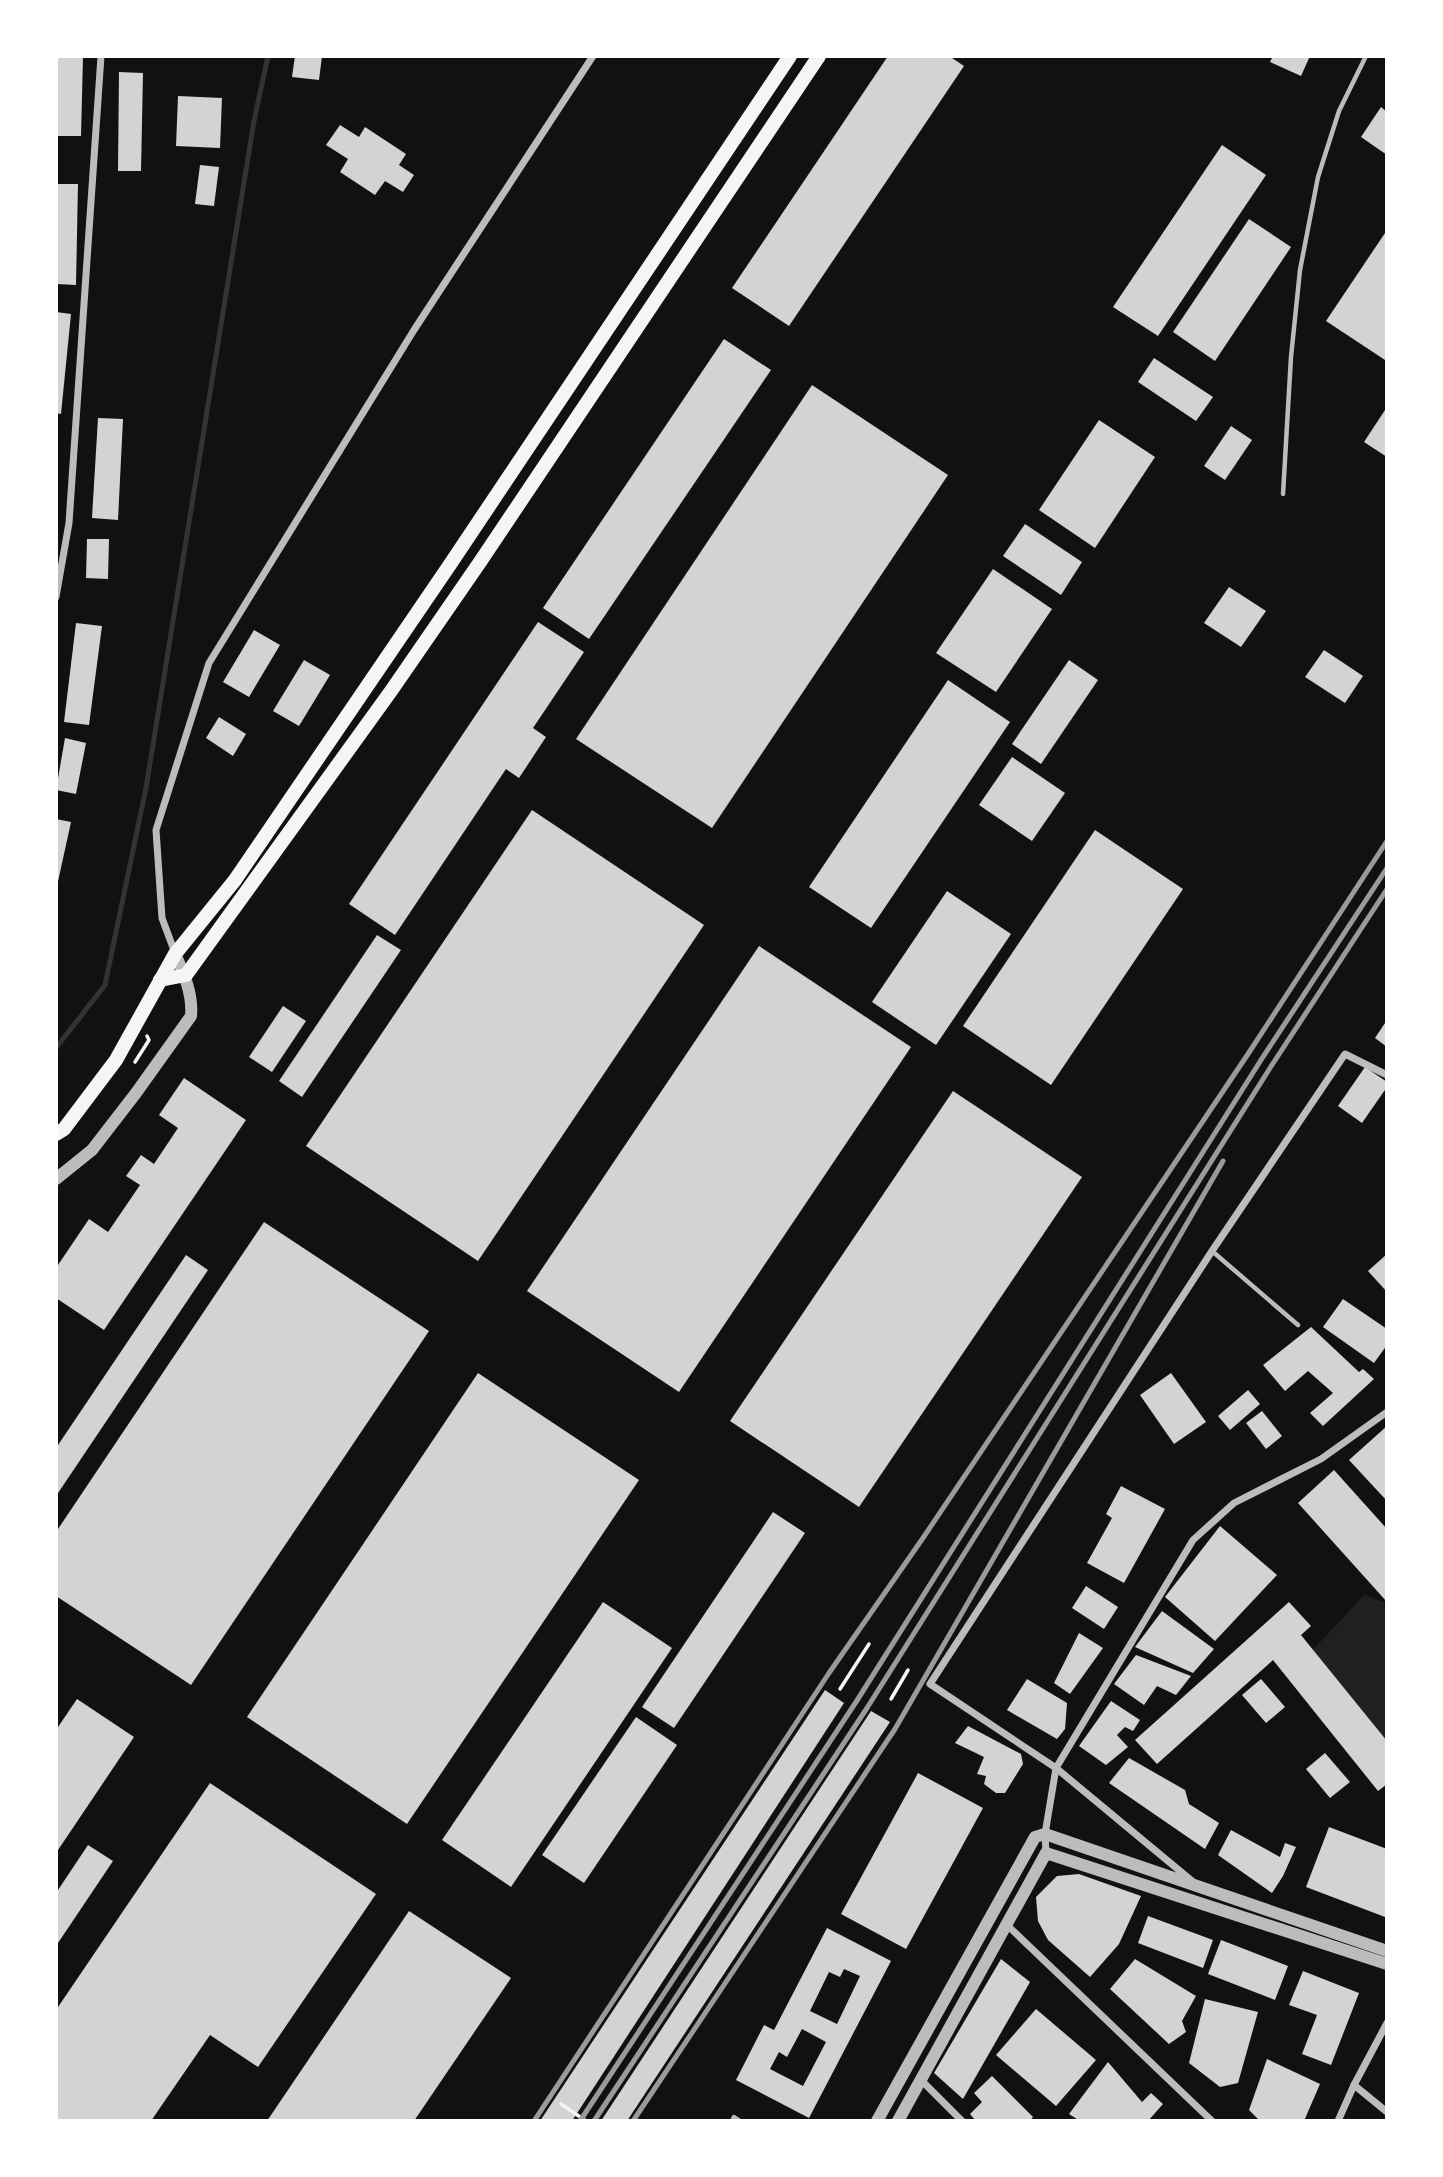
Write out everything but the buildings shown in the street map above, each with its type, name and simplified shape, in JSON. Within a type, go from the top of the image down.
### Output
[{"type":"main road","points":[[60,1131],[116,1060],[175,954],[235,880],[790,56]]},
{"type":"main road","points":[[160,980],[186,975],[391,691],[488,551],[819,56]]},
{"type":"main road","points":[[373,678],[391,691]]},
{"type":"main road","points":[[235,880],[246,891]]},
{"type":"street","points":[[56,597],[69,523],[100,56]]},
{"type":"street","points":[[56,1179],[92,1150],[191,1016],[186,975],[162,918],[156,830],[209,663],[414,330],[593,56]]},
{"type":"street","points":[[1198,1885],[1056,1768],[930,1684],[1212,1251],[1345,1054],[1387,1075]]},
{"type":"street","points":[[898,2121],[1046,1853],[1045,1834],[1056,1768],[1193,1540],[1234,1503],[1321,1459],[1387,1412]]},
{"type":"street","points":[[877,2121],[1035,1837],[1045,1834],[1387,1951]]},
{"type":"street","points":[[1046,1853],[1387,1964]]},
{"type":"street","points":[[1007,1925],[1212,2121]]},
{"type":"street","points":[[1338,2121],[1387,2023]]},
{"type":"street","points":[[920,2078],[961,2121]]},
{"type":"street","points":[[1354,2085],[1387,2112]]},
{"type":"lane","points":[[1283,494],[1291,357],[1300,270],[1318,177],[1339,111],[1366,56]]},
{"type":"lane","points":[[1212,1251],[1298,1325]]},
{"type":"lane","points":[[732,2121],[734,2118],[740,2121]]},
{"type":"path","points":[[840,1689],[869,1644]]},
{"type":"path","points":[[891,1699],[908,1670]]},
{"type":"path","points":[[561,2104],[586,2121]]},
{"type":"shaded area","points":[[1364,1595],[1387,1603],[1387,1741],[1313,1650]]},
{"type":"waterway","points":[[56,1048],[105,985],[146,788],[254,121],[268,56]]},
{"type":"railway","points":[[534,2121],[829,1673],[923,1538],[1250,1051],[1387,841]]},
{"type":"railway","points":[[580,2121],[856,1702],[1261,1060],[1387,868]]},
{"type":"railway","points":[[594,2121],[867,1708],[1270,1068],[1387,889]]},
{"type":"railway","points":[[633,2121],[895,1729],[1223,1161]]}]
